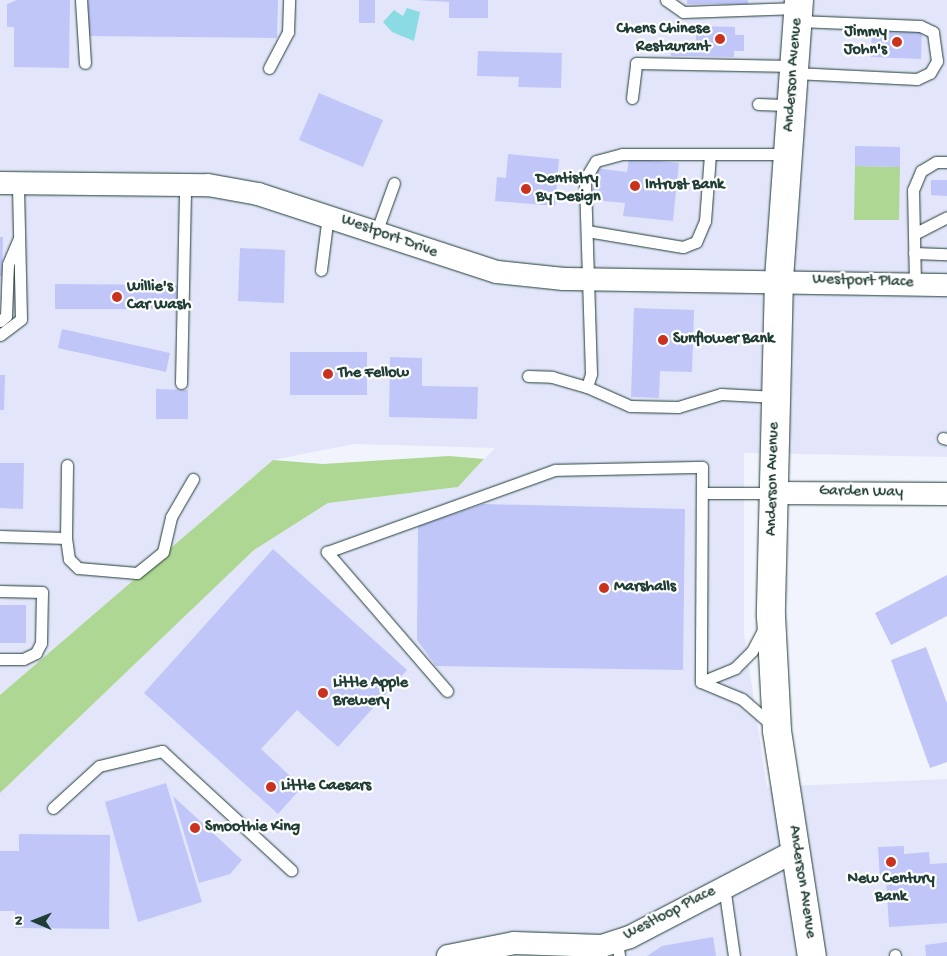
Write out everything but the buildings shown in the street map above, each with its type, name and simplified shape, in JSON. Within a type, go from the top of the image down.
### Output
[{"type":"main road","name":"Anderson Avenue","points":[[798,10],[779,279],[771,616],[777,731],[812,956]]},
{"type":"street","name":"Westport Drive","points":[[9,183],[185,185],[258,194],[328,215],[376,233],[497,272],[590,279],[779,279]]},
{"type":"street","name":"Westport Place","points":[[779,279],[947,285]]},
{"type":"street","name":"Garden Way","points":[[774,493],[947,494]]},
{"type":"street","name":"Westloop Place","points":[[448,956],[514,943],[618,949],[724,886],[797,850]]},
{"type":"lane","points":[[81,0],[85,63]]},
{"type":"lane","points":[[268,68],[288,32],[289,0]]},
{"type":"lane","points":[[632,98],[636,63],[794,70],[917,79],[930,73],[937,61],[932,32],[920,26],[798,10],[683,12],[666,0]]},
{"type":"lane","points":[[758,104],[792,105]]},
{"type":"lane","points":[[587,387],[590,279],[585,179],[596,161],[622,154],[788,154]]},
{"type":"lane","points":[[588,231],[684,247],[696,242],[705,221],[710,154]]},
{"type":"lane","points":[[915,284],[913,190],[920,171],[936,162],[947,162]]},
{"type":"lane","points":[[0,335],[21,319],[20,236],[9,183]]},
{"type":"lane","points":[[376,233],[394,183]]},
{"type":"lane","points":[[181,383],[185,185]]},
{"type":"lane","points":[[321,270],[328,215]]},
{"type":"lane","points":[[914,234],[947,217]]},
{"type":"lane","points":[[0,321],[6,316],[8,264],[20,236]]},
{"type":"lane","points":[[914,253],[947,254]]},
{"type":"lane","points":[[528,376],[552,376],[587,387],[630,406],[678,407],[722,394],[776,397]]},
{"type":"lane","points":[[67,465],[66,538],[69,559],[78,568],[137,573],[163,552],[171,517],[193,479]]},
{"type":"lane","points":[[447,691],[327,552],[555,470],[702,467],[701,682]]},
{"type":"lane","points":[[702,493],[774,493]]},
{"type":"lane","points":[[0,536],[66,538]]},
{"type":"lane","points":[[0,591],[42,592],[41,643],[36,653],[23,659],[0,659]]},
{"type":"lane","points":[[701,682],[735,668],[752,651],[771,616]]},
{"type":"lane","points":[[701,682],[752,705],[777,731]]},
{"type":"lane","points":[[54,808],[99,766],[162,751],[291,870]]},
{"type":"lane","points":[[724,886],[734,956]]},
{"type":"shaded area","points":[[0,0],[947,0],[947,457],[744,453],[744,633],[767,787],[947,779],[947,956],[0,956],[0,793],[254,550],[328,503],[458,487],[495,448],[354,444],[273,460],[0,695]]},
{"type":"green space","points":[[855,166],[900,167],[899,220],[854,220]]},
{"type":"green space","points":[[449,456],[484,459],[458,487],[328,503],[254,550],[0,793],[0,695],[273,460],[323,464]]},
{"type":"water","points":[[407,8],[420,12],[414,41],[392,32],[383,22],[394,10],[403,16]]},
{"type":"place","name":"Chens Chinese Restaurant","points":[[720,39]]},
{"type":"place","name":"Jimmy John's","points":[[897,42]]},
{"type":"place","name":"Intrust Bank","points":[[635,186]]},
{"type":"place","name":"Dentistry By Design","points":[[526,189]]},
{"type":"place","name":"Willie's Car Wash","points":[[117,297]]},
{"type":"place","name":"Sunflower Bank","points":[[663,340]]},
{"type":"place","name":"The Fellow","points":[[328,374]]},
{"type":"place","name":"Marshalls","points":[[604,588]]},
{"type":"place","name":"Little Apple Brewery","points":[[323,693]]},
{"type":"place","name":"Little Caesars","points":[[271,787]]},
{"type":"place","name":"Smoothie King","points":[[195,828]]},
{"type":"place","name":"New Century Bank","points":[[891,862]]}]
